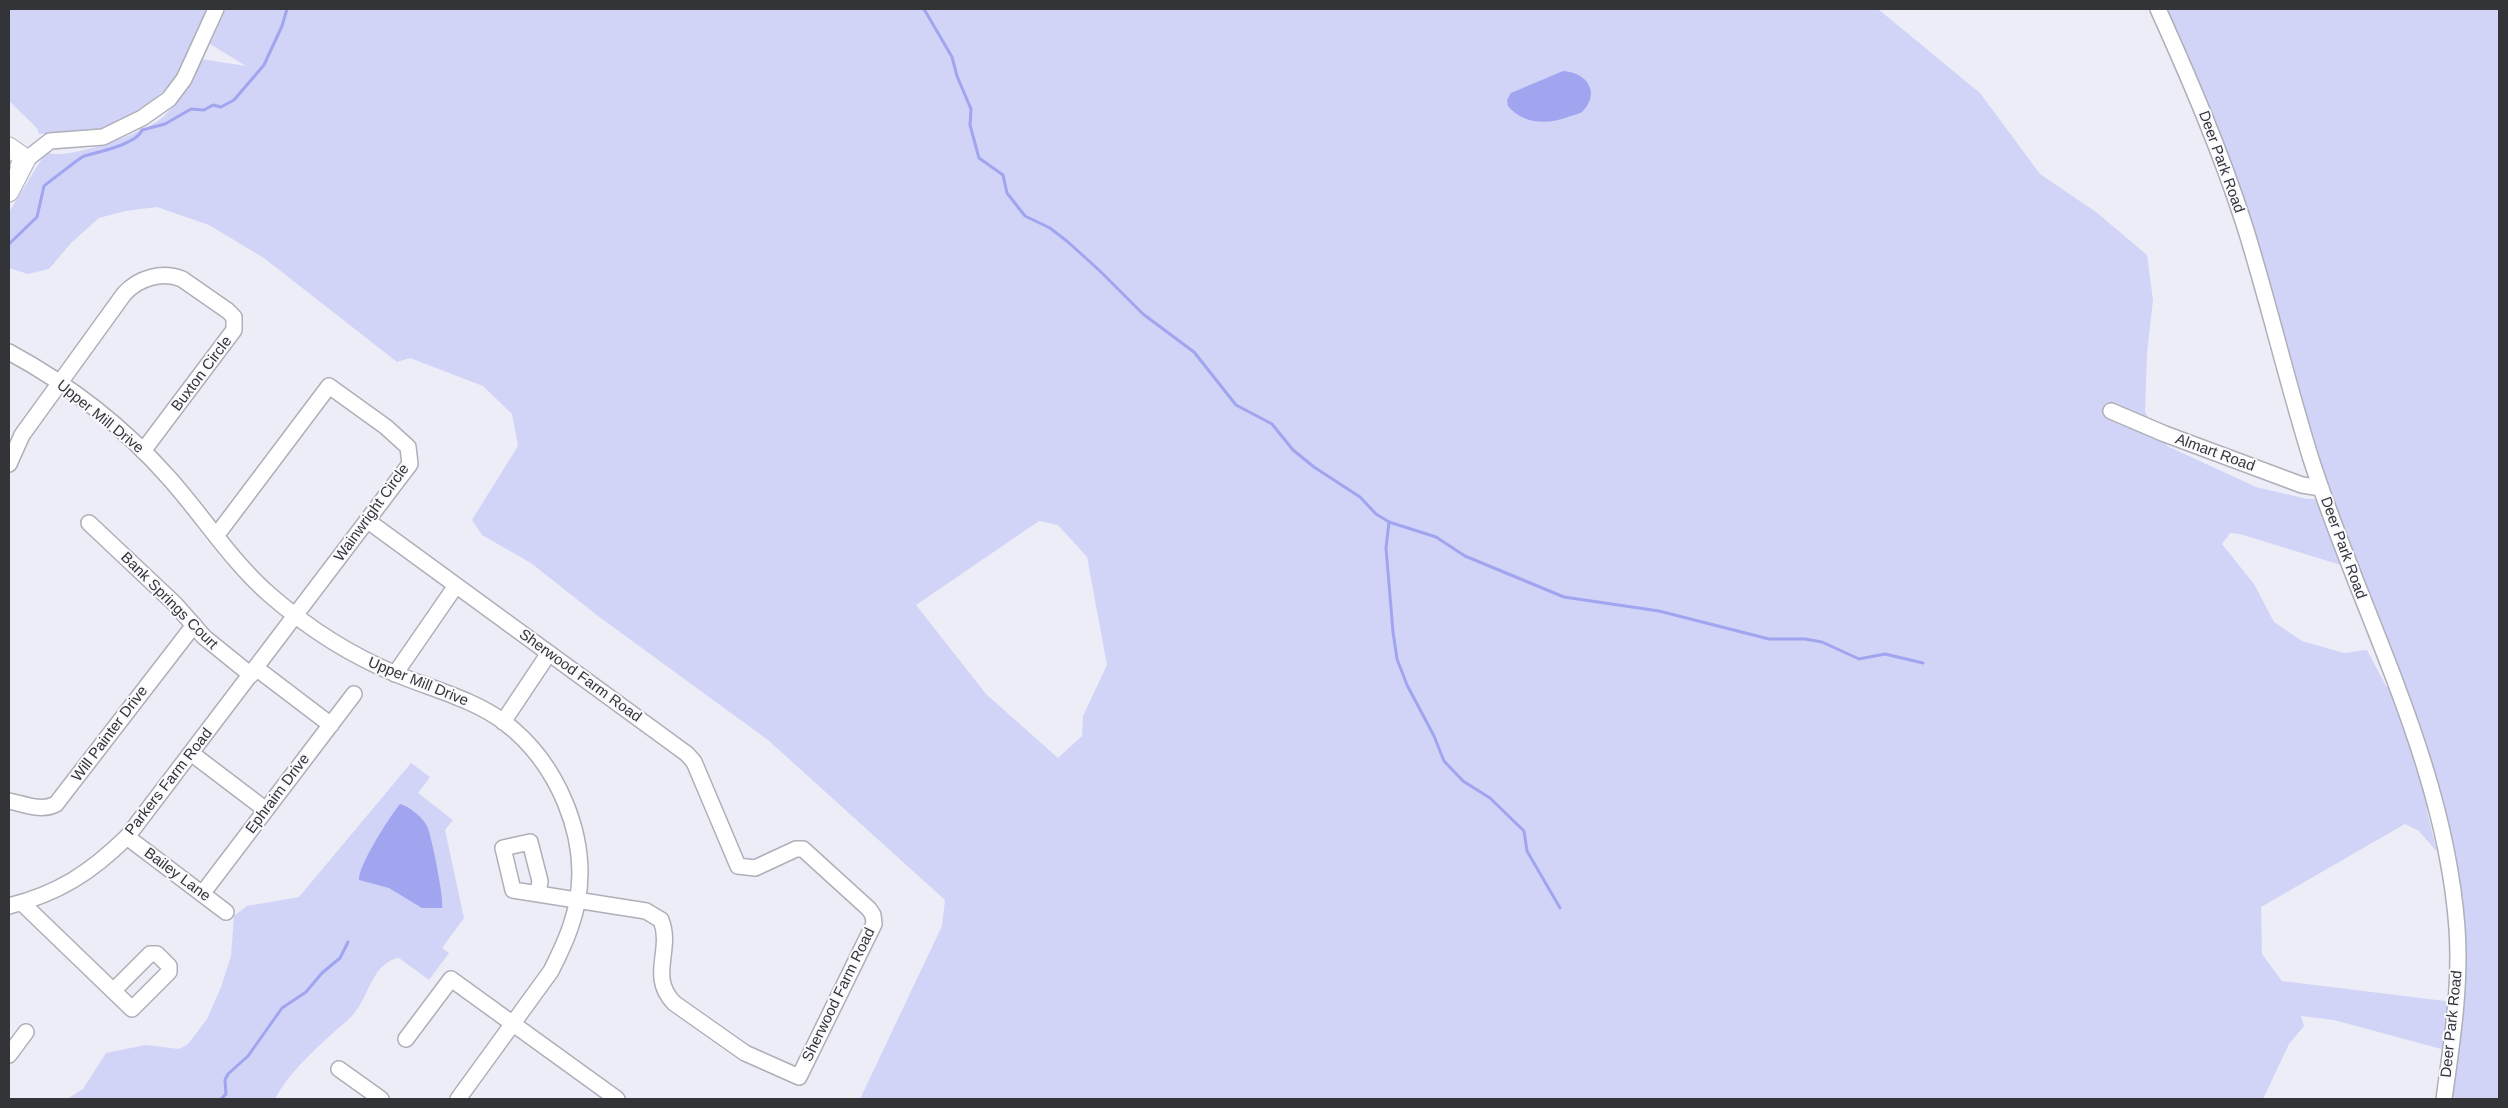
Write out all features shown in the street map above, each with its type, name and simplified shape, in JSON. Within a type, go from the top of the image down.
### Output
[{"type":"main road","points":[[9,147],[15,165],[9,192]]},
{"type":"street","points":[[15,165],[50,141],[103,136],[117,131],[142,118],[170,99],[184,79],[216,9]]},
{"type":"street","name":"Deer Park Road","points":[[2158,9],[2203,114],[2240,211],[2321,488],[2358,592],[2414,731],[2442,831],[2454,899],[2458,955],[2457,1009],[2444,1099]]},
{"type":"street","name":"Buxton Circle","points":[[9,464],[22,435],[58,382],[124,294],[135,283],[156,276],[174,276],[182,279],[228,311],[235,323],[231,336],[143,451]]},
{"type":"street","name":"Upper Mill Drive","points":[[9,352],[58,382],[120,429],[170,478],[216,536],[262,588],[296,616],[328,640],[362,659],[477,706],[503,722],[523,738],[541,760],[556,783],[568,810],[576,838],[579,862],[578,901],[563,948],[551,971],[458,1099]]},
{"type":"street","name":"Wainwright Circle","points":[[216,536],[329,386],[402,440],[410,452],[410,464],[296,616]]},
{"type":"street","name":"Almart Road","points":[[2111,412],[2302,485],[2321,488]]},
{"type":"street","name":"Sherwood Farm Road","points":[[368,522],[691,758],[738,866],[754,868],[796,849],[803,849],[869,909],[873,915],[874,924],[799,1077],[745,1053],[674,1004],[667,996],[661,977],[665,937],[661,920],[646,911],[578,901]]},
{"type":"street","name":"Bank Springs Court","points":[[89,523],[176,604],[218,650],[254,671],[331,725]]},
{"type":"street","points":[[395,674],[455,587]]},
{"type":"street","name":"Parkers Farm Road","points":[[15,904],[72,882],[94,868],[127,837],[296,616]]},
{"type":"street","name":"Will Painter Drive","points":[[9,801],[40,808],[49,808],[56,804],[194,625]]},
{"type":"street","points":[[503,722],[549,653]]},
{"type":"street","name":"Ephraim Drive","points":[[202,894],[354,694]]},
{"type":"street","points":[[191,753],[266,810]]},
{"type":"street","name":"Bailey Lane","points":[[127,837],[226,912]]},
{"type":"street","points":[[538,894],[578,901]]},
{"type":"street","points":[[15,904],[113,991]]},
{"type":"street","points":[[406,1039],[451,979],[617,1099]]},
{"type":"street","points":[[9,1056],[26,1032]]},
{"type":"street","points":[[339,1069],[381,1099]]},
{"type":"shaded area","points":[[9,9],[208,9],[189,54],[174,80],[164,91],[140,110],[127,118],[99,129],[74,133],[39,134],[37,128],[9,101]]},
{"type":"shaded area","points":[[226,9],[1878,9],[1980,93],[2040,174],[2096,212],[2147,255],[2153,300],[2147,353],[2145,412],[2167,446],[2256,487],[2307,499],[2317,499],[2321,511],[2336,516],[2163,9],[2499,9],[2499,1099],[2439,1099],[2445,1050],[2334,1020],[2301,1016],[2304,1026],[2289,1044],[2263,1099],[860,1099],[942,926],[945,900],[768,740],[598,616],[531,563],[482,535],[472,520],[518,446],[512,414],[483,386],[410,358],[397,362],[264,258],[209,225],[157,207],[125,211],[99,218],[71,243],[49,269],[28,274],[9,268],[9,212],[46,152],[56,154],[70,153],[88,149],[124,137],[154,123],[163,117],[175,104],[185,90],[201,59],[246,66],[210,44]],"holes":[[[1039,521],[1058,525],[1087,557],[1107,665],[1083,716],[1082,736],[1058,758],[986,694],[916,605]],[[2230,533],[2240,534],[2344,566],[2392,688],[2386,686],[2367,650],[2344,653],[2302,641],[2274,622],[2254,584],[2222,544]],[[2431,808],[2453,924],[2453,1002],[2282,981],[2262,954],[2261,907],[2405,824],[2419,831],[2437,852],[2427,811]]]},
{"type":"shaded area","points":[[411,763],[430,777],[418,793],[453,820],[445,830],[464,918],[442,948],[449,953],[429,980],[399,958],[383,966],[372,980],[353,1015],[301,1064],[275,1099],[67,1099],[83,1089],[106,1053],[146,1045],[179,1049],[188,1044],[207,1019],[221,987],[231,956],[234,916],[247,906],[299,897]]},
{"type":"water","points":[[1563,71],[1571,72],[1584,79],[1591,90],[1591,97],[1582,112],[1560,120],[1544,122],[1528,120],[1508,106],[1507,100],[1511,93]]},
{"type":"water","points":[[400,804],[415,812],[427,826],[437,867],[442,908],[422,908],[389,888],[359,880],[369,853]]},
{"type":"waterway","points":[[9,244],[37,217],[44,186],[82,157],[125,143],[139,135],[142,130],[165,124],[191,109],[204,110],[213,105],[221,107],[234,100],[264,65],[282,26],[287,9]]},
{"type":"waterway","points":[[924,9],[952,57],[957,76],[971,109],[970,125],[979,158],[1003,175],[1007,193],[1025,216],[1050,228],[1068,242],[1143,314],[1194,352],[1236,405],[1272,424],[1293,450],[1314,467],[1360,497],[1376,514],[1389,522],[1436,537],[1465,556],[1564,597],[1659,611],[1769,639],[1805,639],[1822,642],[1859,659],[1885,654],[1923,663]]},
{"type":"waterway","points":[[1389,522],[1386,548],[1393,632],[1397,659],[1407,685],[1434,736],[1444,761],[1463,781],[1490,798],[1524,831],[1527,851],[1560,908]]},
{"type":"waterway","points":[[221,1099],[226,1094],[225,1080],[228,1074],[248,1056],[282,1008],[306,992],[322,973],[340,958],[348,942]]}]
